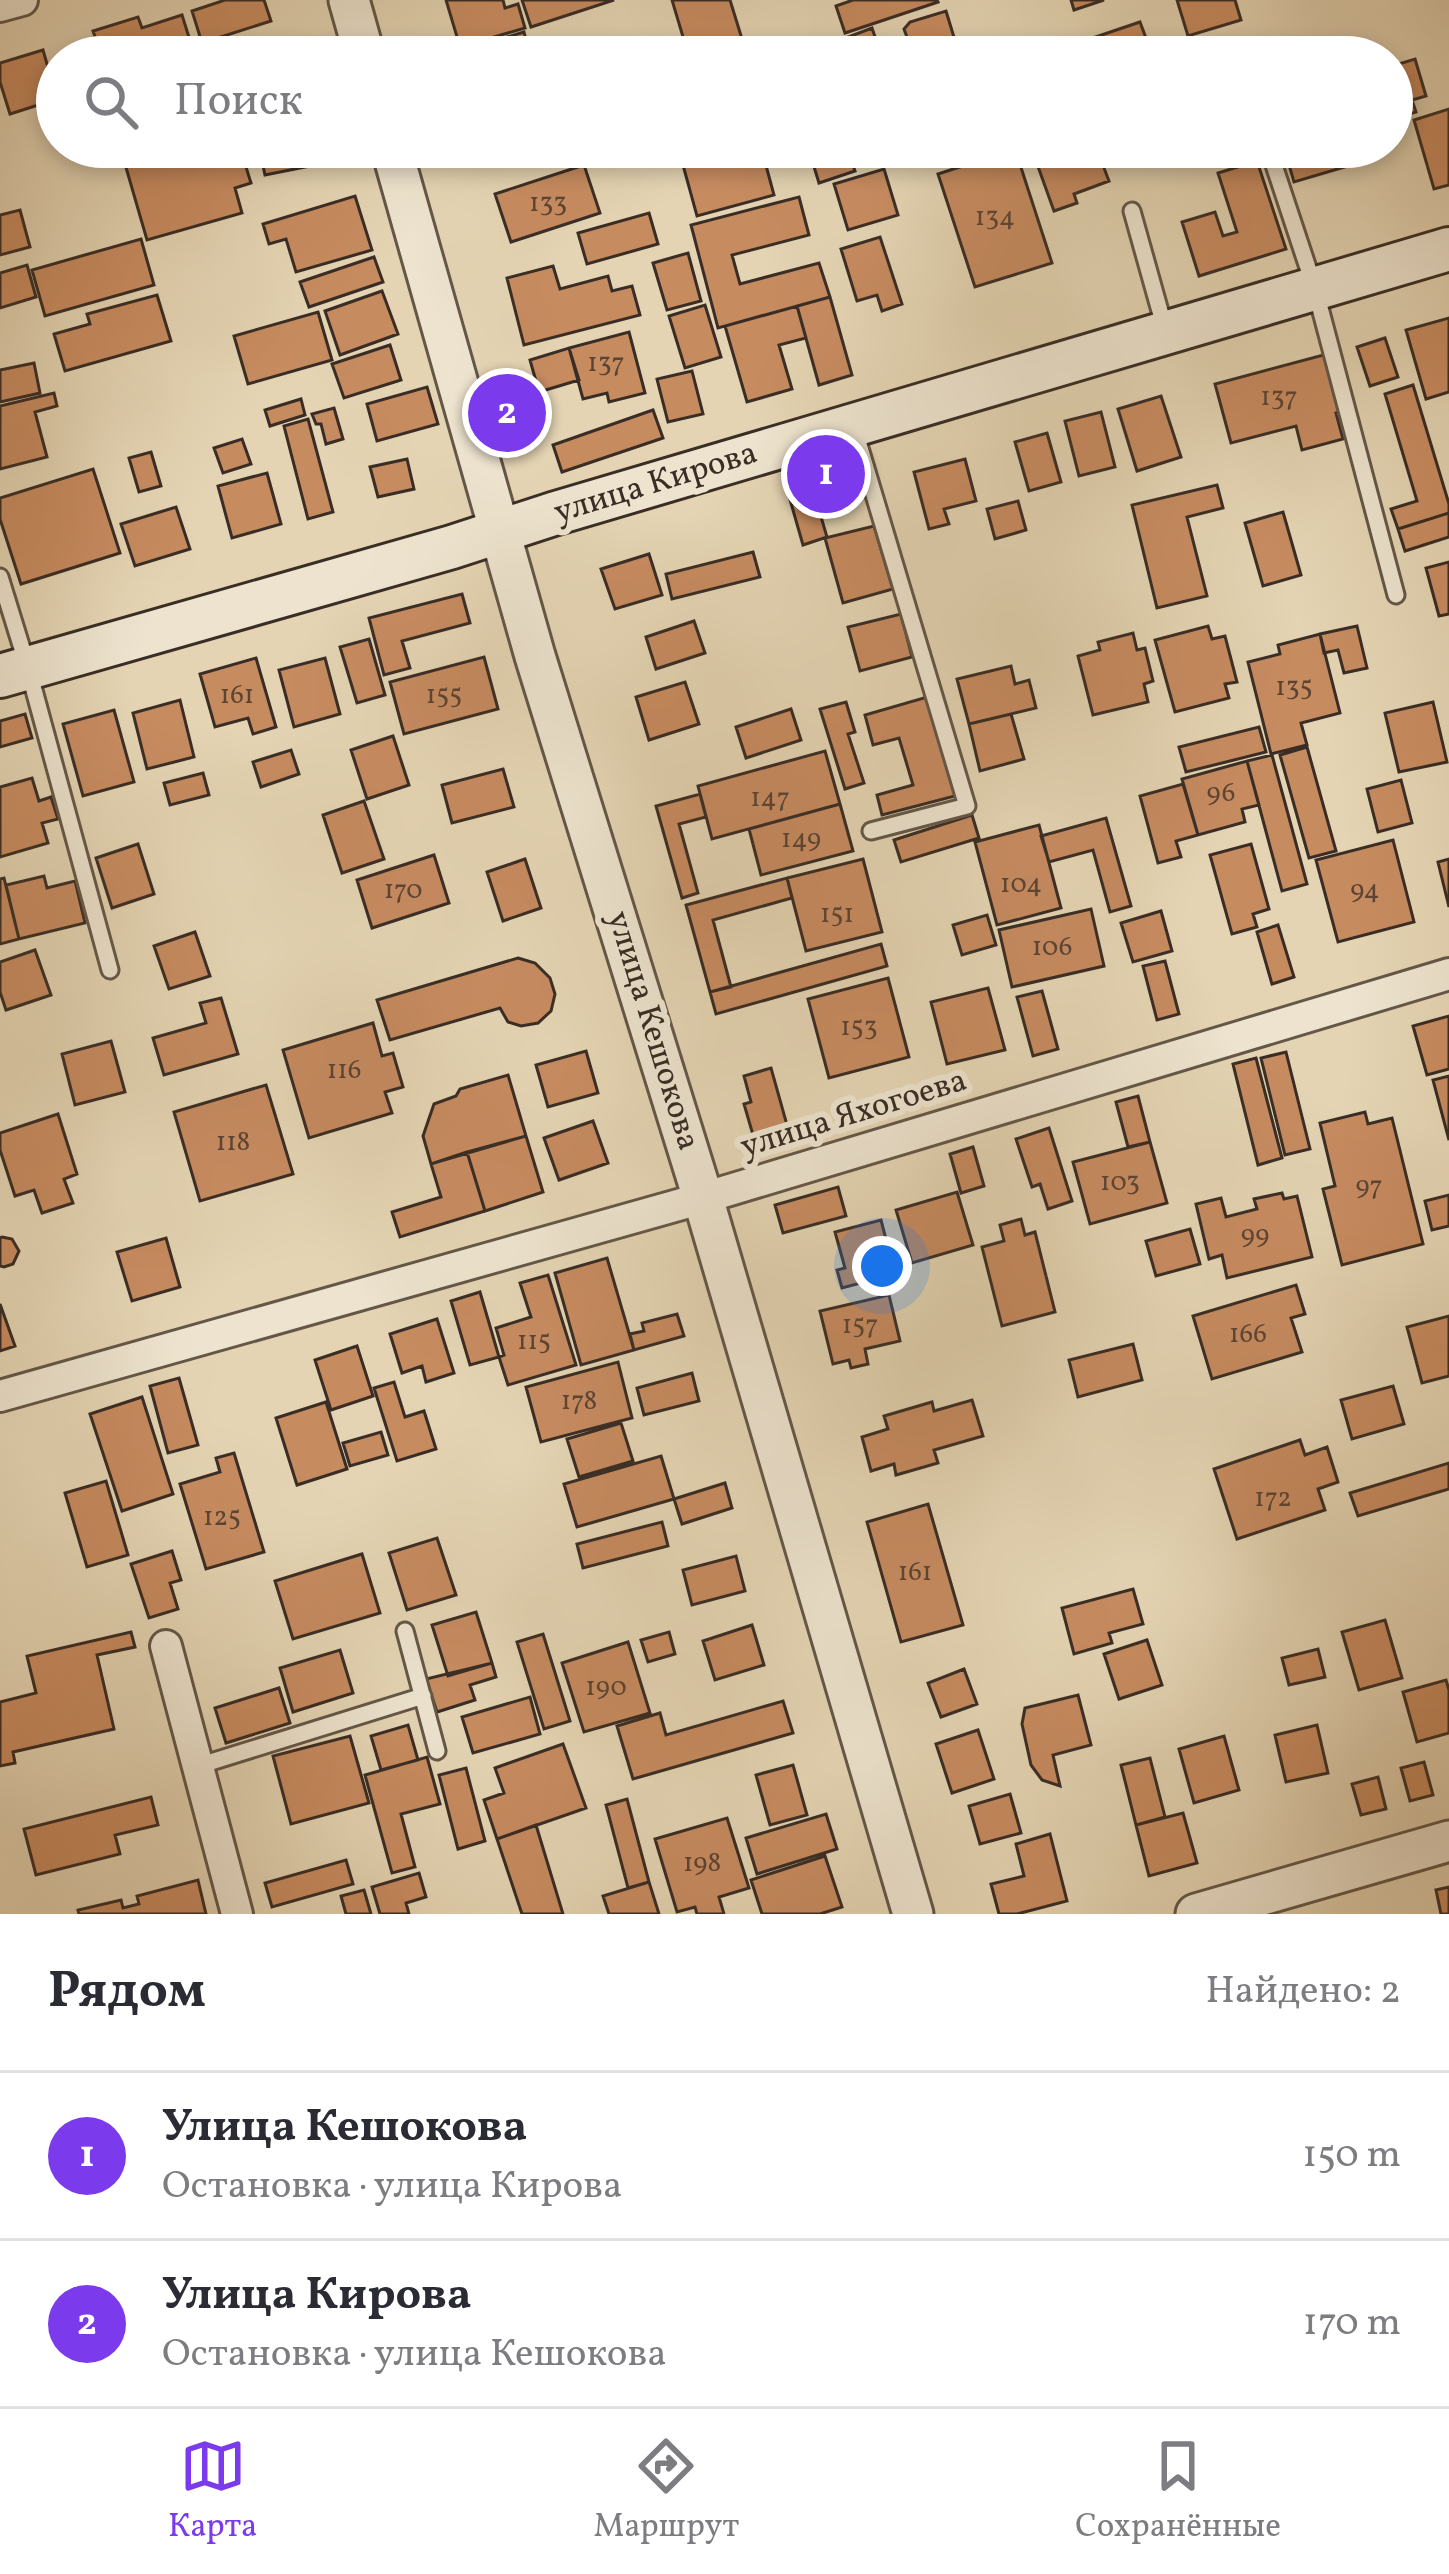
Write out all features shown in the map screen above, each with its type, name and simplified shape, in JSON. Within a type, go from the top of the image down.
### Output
[{"type":"main road","name":"улица Кирова","points":[[14,672],[1449,249]]},
{"type":"street","points":[[0,6],[22,0]]},
{"type":"street","points":[[349,0],[359,36]]},
{"type":"street","name":"улица Кешокова","points":[[397,168],[535,656],[704,1198],[914,1914]]},
{"type":"street","name":"улица Яхогоева","points":[[0,1396],[704,1198],[1449,974]]},
{"type":"street","points":[[166,1646],[237,1914]]},
{"type":"street","points":[[1196,1914],[1449,1841]]},
{"type":"lane","points":[[1275,168],[1315,289],[1396,595]]},
{"type":"lane","points":[[1132,211],[1166,332]]},
{"type":"lane","points":[[854,425],[967,806],[872,832]]},
{"type":"lane","points":[[0,577],[14,672],[110,970]]},
{"type":"lane","points":[[405,1631],[436,1751]]},
{"type":"lane","points":[[198,1766],[423,1696]]},
{"type":"building","points":[[225,0],[264,0],[271,21],[224,36],[200,36],[192,11]]},
{"type":"building","points":[[446,0],[503,0],[505,8],[518,4],[525,28],[498,36],[457,36]]},
{"type":"building","points":[[522,0],[614,0],[531,27]]},
{"type":"building","points":[[672,0],[730,0],[741,36],[683,36]]},
{"type":"building","points":[[853,0],[938,2],[845,33],[836,6]]},
{"type":"building","points":[[1071,0],[1104,0],[1074,10]]},
{"type":"building","points":[[1177,0],[1235,0],[1241,20],[1188,36]]},
{"type":"building","points":[[946,11],[954,36],[907,36],[904,29],[910,22]]},
{"type":"building","points":[[182,15],[189,36],[95,36],[93,31],[138,17],[142,28]]},
{"type":"building","points":[[1140,22],[1145,36],[1099,36]]},
{"type":"building","points":[[872,28],[875,36],[851,36]]},
{"type":"building","points":[[36,52],[36,106],[10,114],[0,82],[0,63]]},
{"type":"building","points":[[1413,60],[1426,96],[1413,100]]},
{"type":"building","points":[[1449,109],[1449,185],[1434,189],[1414,120]]},
{"type":"building","points":[[126,168],[246,168],[251,183],[235,188],[242,213],[147,240]]},
{"type":"building","points":[[264,168],[300,168],[265,175]]},
{"type":"building","points":[[585,168],[600,213],[511,242],[495,194]]},
{"type":"building","points":[[684,168],[767,168],[774,195],[697,216]]},
{"type":"building","points":[[814,168],[854,168],[855,171],[819,183]]},
{"type":"building","points":[[956,168],[1021,168],[1052,263],[975,287],[938,174]]},
{"type":"building","points":[[1039,168],[1104,168],[1109,181],[1074,194],[1077,203],[1054,211]]},
{"type":"building","points":[[1259,168],[1286,249],[1199,276],[1182,222],[1215,212],[1223,236],[1237,232],[1218,173]]},
{"type":"building","points":[[1290,168],[1341,168],[1294,182]]},
{"type":"building","points":[[884,169],[898,215],[848,230],[834,184]]},
{"type":"building","points":[[355,196],[372,250],[296,272],[286,239],[269,244],[263,224]]},
{"type":"building","points":[[799,197],[809,235],[732,255],[740,284],[819,263],[830,297],[718,328],[691,225]]},
{"type":"building","points":[[20,210],[30,247],[0,255],[0,215]]},
{"type":"building","points":[[649,213],[658,244],[587,264],[578,233]]},
{"type":"building","points":[[880,237],[902,304],[882,311],[877,295],[857,301],[841,249]]},
{"type":"building","points":[[141,239],[154,285],[45,316],[32,270]]},
{"type":"building","points":[[688,253],[701,301],[667,310],[653,263]]},
{"type":"building","points":[[374,257],[383,282],[309,307],[300,282]]},
{"type":"building","points":[[27,265],[36,297],[0,308],[0,273]]},
{"type":"building","points":[[553,266],[560,289],[608,276],[612,291],[632,286],[640,315],[524,345],[507,278]]},
{"type":"building","points":[[382,291],[398,334],[340,355],[325,311]]},
{"type":"building","points":[[157,295],[171,341],[65,371],[54,334],[90,324],[87,314]]},
{"type":"building","points":[[830,297],[852,375],[819,385],[797,306]]},
{"type":"building","points":[[705,305],[721,357],[685,368],[669,316]]},
{"type":"building","points":[[797,306],[806,338],[779,345],[792,389],[747,402],[725,326]]},
{"type":"building","points":[[318,312],[332,360],[248,384],[234,336]]},
{"type":"building","points":[[1449,318],[1449,392],[1426,399],[1406,330]]},
{"type":"building","points":[[629,332],[645,393],[609,402],[607,393],[583,399],[569,348]]},
{"type":"building","points":[[1385,338],[1398,377],[1370,386],[1357,347]]},
{"type":"building","points":[[390,345],[401,380],[344,398],[332,364]]},
{"type":"building","points":[[569,348],[579,380],[539,392],[530,360]]},
{"type":"building","points":[[1327,354],[1343,411],[1336,413],[1343,439],[1302,450],[1296,426],[1231,443],[1215,384]]},
{"type":"building","points":[[34,363],[40,393],[0,402],[0,370]]},
{"type":"building","points":[[692,371],[703,414],[668,422],[657,379]]},
{"type":"building","points":[[1413,385],[1449,513],[1398,529],[1391,509],[1417,501],[1385,394]]},
{"type":"building","points":[[427,387],[438,424],[377,441],[367,404]]},
{"type":"building","points":[[54,393],[57,406],[35,412],[47,457],[0,469],[0,406]]},
{"type":"building","points":[[1161,396],[1181,457],[1137,471],[1118,409]]},
{"type":"building","points":[[301,399],[305,415],[270,426],[265,410]]},
{"type":"building","points":[[334,408],[343,439],[326,444],[321,424],[316,424],[312,414]]},
{"type":"building","points":[[653,410],[663,438],[562,472],[553,445]]},
{"type":"building","points":[[1101,412],[1115,467],[1079,476],[1065,421]]},
{"type":"building","points":[[308,419],[333,512],[308,519],[284,426]]},
{"type":"building","points":[[1047,433],[1061,482],[1029,491],[1015,442]]},
{"type":"building","points":[[242,439],[251,464],[223,473],[214,448]]},
{"type":"building","points":[[151,452],[161,486],[139,492],[129,458]]},
{"type":"building","points":[[407,459],[414,489],[378,497],[370,467]]},
{"type":"building","points":[[965,459],[976,501],[944,509],[949,524],[929,529],[914,472]]},
{"type":"building","points":[[93,469],[120,553],[21,584],[0,519],[0,498]]},
{"type":"building","points":[[267,473],[281,524],[232,538],[218,486]]},
{"type":"building","points":[[860,476],[866,496],[819,510],[827,537],[803,545],[789,496]]},
{"type":"building","points":[[1217,485],[1223,508],[1187,517],[1207,596],[1157,608],[1132,505]]},
{"type":"building","points":[[1018,501],[1026,530],[995,539],[987,509]]},
{"type":"building","points":[[176,507],[190,549],[135,566],[121,524]]},
{"type":"building","points":[[1283,512],[1301,575],[1263,586],[1245,523]]},
{"type":"building","points":[[1449,513],[1449,537],[1405,551],[1398,529]]},
{"type":"building","points":[[874,526],[893,589],[843,603],[825,538]]},
{"type":"building","points":[[753,552],[760,577],[672,599],[666,574]]},
{"type":"building","points":[[649,554],[662,595],[615,609],[601,569]]},
{"type":"building","points":[[1449,562],[1449,614],[1439,616],[1426,568]]},
{"type":"building","points":[[462,594],[470,623],[402,641],[410,668],[384,675],[369,618]]},
{"type":"building","points":[[901,614],[912,657],[860,671],[848,627]]},
{"type":"building","points":[[694,621],[705,653],[656,669],[646,637]]},
{"type":"building","points":[[1208,626],[1212,639],[1225,636],[1237,682],[1225,684],[1229,698],[1175,712],[1155,640]]},
{"type":"building","points":[[1357,626],[1367,668],[1344,673],[1338,650],[1324,653],[1320,634]]},
{"type":"building","points":[[1133,633],[1137,650],[1145,648],[1153,681],[1144,684],[1148,702],[1093,715],[1078,656],[1100,650],[1098,642]]},
{"type":"building","points":[[1320,634],[1340,713],[1301,723],[1307,745],[1271,754],[1248,662],[1280,654],[1278,645]]},
{"type":"building","points":[[369,639],[385,695],[357,703],[340,647]]},
{"type":"building","points":[[484,657],[498,709],[404,734],[390,682]]},
{"type":"building","points":[[256,658],[276,727],[253,734],[248,718],[215,727],[200,674]]},
{"type":"building","points":[[325,658],[340,714],[294,727],[279,670]]},
{"type":"building","points":[[1011,666],[1015,684],[1029,680],[1036,708],[969,724],[957,679]]},
{"type":"building","points":[[685,682],[699,724],[649,740],[636,697]]},
{"type":"building","points":[[927,697],[955,796],[882,815],[877,795],[913,785],[899,738],[873,745],[865,715]]},
{"type":"building","points":[[180,700],[194,757],[147,769],[133,713]]},
{"type":"building","points":[[846,702],[855,732],[848,734],[864,783],[845,789],[820,709]]},
{"type":"building","points":[[1433,702],[1447,762],[1399,772],[1385,713]]},
{"type":"building","points":[[791,709],[801,740],[746,758],[736,727]]},
{"type":"building","points":[[114,710],[134,782],[83,796],[63,724]]},
{"type":"building","points":[[25,714],[32,738],[0,747],[0,721]]},
{"type":"building","points":[[1011,714],[1024,759],[980,771],[969,724]]},
{"type":"building","points":[[1259,727],[1266,752],[1186,772],[1179,747]]},
{"type":"building","points":[[393,736],[409,785],[367,799],[351,750]]},
{"type":"building","points":[[1307,747],[1336,851],[1309,858],[1280,755]]},
{"type":"building","points":[[291,750],[299,774],[261,787],[253,762]]},
{"type":"building","points":[[825,751],[840,804],[712,839],[698,786]]},
{"type":"building","points":[[1272,755],[1307,884],[1282,891],[1247,761]]},
{"type":"building","points":[[1247,761],[1259,805],[1242,809],[1245,822],[1198,835],[1182,779]]},
{"type":"building","points":[[503,769],[514,807],[452,823],[442,785]]},
{"type":"building","points":[[203,773],[209,795],[170,805],[164,783]]},
{"type":"building","points":[[32,778],[39,801],[51,797],[58,819],[42,823],[48,843],[0,857],[0,787]]},
{"type":"building","points":[[1401,780],[1412,823],[1378,832],[1367,789]]},
{"type":"building","points":[[1183,784],[1198,835],[1176,841],[1181,857],[1158,863],[1140,796]]},
{"type":"building","points":[[700,794],[706,817],[679,824],[698,893],[682,898],[656,806]]},
{"type":"building","points":[[364,801],[384,859],[342,873],[323,815]]},
{"type":"building","points":[[840,804],[853,851],[761,875],[749,829]]},
{"type":"building","points":[[972,815],[979,838],[901,862],[894,840]]},
{"type":"building","points":[[1106,818],[1131,906],[1110,912],[1093,850],[1049,862],[1041,836]]},
{"type":"building","points":[[1039,825],[1061,908],[997,925],[975,842]]},
{"type":"building","points":[[1393,840],[1414,922],[1338,942],[1316,860]]},
{"type":"building","points":[[138,844],[154,894],[112,908],[96,858]]},
{"type":"building","points":[[1251,844],[1269,909],[1253,914],[1257,927],[1232,934],[1210,855]]},
{"type":"building","points":[[434,855],[449,903],[372,928],[357,880]]},
{"type":"building","points":[[525,859],[541,908],[503,921],[487,872]]},
{"type":"building","points":[[863,859],[882,932],[806,951],[787,878]]},
{"type":"building","points":[[1449,859],[1449,907],[1438,862]]},
{"type":"building","points":[[44,876],[47,888],[75,881],[85,923],[19,939],[6,885]]},
{"type":"building","points":[[4,878],[19,939],[0,944],[0,879]]},
{"type":"building","points":[[787,878],[792,898],[713,920],[731,987],[710,992],[686,905]]},
{"type":"building","points":[[1091,909],[1104,966],[1012,987],[999,930]]},
{"type":"building","points":[[1161,911],[1172,951],[1133,962],[1121,923]]},
{"type":"building","points":[[987,915],[996,945],[962,955],[953,925]]},
{"type":"building","points":[[1278,925],[1294,977],[1272,984],[1257,932]]},
{"type":"building","points":[[195,932],[210,976],[169,989],[154,946]]},
{"type":"building","points":[[881,944],[887,966],[716,1014],[710,992]]},
{"type":"building","points":[[35,950],[51,995],[6,1010],[0,992],[0,962]]},
{"type":"building","points":[[518,958],[535,963],[550,978],[555,994],[551,1011],[538,1023],[508,1022],[500,1008],[390,1040],[377,1000]]},
{"type":"building","points":[[1165,961],[1179,1014],[1157,1020],[1143,966]]},
{"type":"building","points":[[888,978],[909,1057],[829,1078],[808,999]]},
{"type":"building","points":[[988,988],[1005,1050],[947,1064],[931,1002]]},
{"type":"building","points":[[1042,991],[1058,1049],[1033,1056],[1017,997]]},
{"type":"building","points":[[221,998],[238,1054],[164,1075],[153,1038],[206,1023],[200,1003]]},
{"type":"building","points":[[1449,1016],[1449,1069],[1427,1075],[1413,1026]]},
{"type":"building","points":[[373,1023],[382,1056],[393,1053],[403,1087],[385,1092],[392,1113],[309,1138],[283,1050]]},
{"type":"building","points":[[111,1041],[125,1092],[75,1105],[62,1054]]},
{"type":"building","points":[[586,1051],[598,1093],[548,1107],[536,1065]]},
{"type":"building","points":[[1286,1052],[1310,1149],[1285,1155],[1261,1058]]},
{"type":"building","points":[[1256,1058],[1282,1158],[1258,1165],[1233,1064]]},
{"type":"building","points":[[771,1068],[787,1125],[753,1135],[744,1104],[751,1102],[744,1076]]},
{"type":"building","points":[[508,1075],[526,1136],[431,1164],[423,1136],[434,1104],[456,1096],[460,1089]]},
{"type":"building","points":[[1449,1076],[1449,1140],[1433,1080]]},
{"type":"building","points":[[266,1085],[293,1174],[200,1201],[174,1112]]},
{"type":"building","points":[[1138,1096],[1150,1142],[1128,1147],[1116,1102]]},
{"type":"building","points":[[1365,1112],[1368,1124],[1392,1118],[1423,1244],[1342,1265],[1323,1189],[1335,1186],[1320,1123]]},
{"type":"building","points":[[58,1114],[77,1174],[64,1179],[73,1203],[42,1213],[34,1190],[15,1196],[0,1150],[0,1133]]},
{"type":"building","points":[[593,1121],[608,1163],[559,1180],[544,1138]]},
{"type":"building","points":[[1049,1128],[1072,1201],[1048,1209],[1040,1184],[1032,1187],[1016,1139]]},
{"type":"building","points":[[526,1136],[543,1192],[485,1211],[467,1152]]},
{"type":"building","points":[[1150,1142],[1167,1203],[1090,1224],[1073,1162]]},
{"type":"building","points":[[973,1147],[984,1186],[961,1193],[950,1154]]},
{"type":"building","points":[[467,1152],[485,1211],[400,1237],[392,1212],[441,1197],[431,1164]]},
{"type":"building","points":[[838,1187],[846,1216],[783,1233],[775,1205]]},
{"type":"building","points":[[957,1192],[973,1245],[912,1263],[896,1210]]},
{"type":"building","points":[[1282,1193],[1284,1199],[1297,1196],[1312,1257],[1227,1278],[1222,1255],[1209,1259],[1196,1204],[1221,1198],[1226,1217],[1257,1209],[1254,1199]]},
{"type":"building","points":[[1449,1195],[1449,1226],[1432,1230],[1425,1201]]},
{"type":"building","points":[[1021,1219],[1025,1235],[1035,1232],[1055,1312],[1002,1326],[982,1247],[1004,1241],[1000,1225]]},
{"type":"building","points":[[881,1220],[895,1274],[842,1288],[837,1270],[845,1268],[835,1232]]},
{"type":"building","points":[[1190,1229],[1200,1264],[1156,1276],[1146,1241]]},
{"type":"building","points":[[2,1237],[12,1239],[19,1251],[13,1264],[4,1267],[0,1266]]},
{"type":"building","points":[[166,1238],[180,1287],[132,1301],[117,1252]]},
{"type":"building","points":[[607,1258],[634,1350],[581,1365],[555,1273]]},
{"type":"building","points":[[548,1275],[576,1365],[508,1385],[496,1328],[531,1317],[520,1283]]},
{"type":"building","points":[[1296,1285],[1305,1314],[1291,1318],[1302,1352],[1212,1379],[1193,1316]]},
{"type":"building","points":[[480,1292],[499,1357],[470,1365],[451,1301]]},
{"type":"building","points":[[889,1295],[900,1341],[865,1349],[868,1364],[851,1368],[849,1360],[833,1364],[820,1311]]},
{"type":"building","points":[[0,1304],[15,1346],[0,1351]]},
{"type":"building","points":[[677,1314],[684,1336],[634,1350],[630,1334],[644,1331],[642,1323]]},
{"type":"building","points":[[1449,1316],[1449,1376],[1422,1383],[1407,1327]]},
{"type":"building","points":[[437,1319],[454,1373],[426,1382],[422,1366],[402,1373],[390,1334]]},
{"type":"building","points":[[1133,1344],[1142,1380],[1078,1397],[1069,1360]]},
{"type":"building","points":[[357,1346],[373,1396],[331,1410],[315,1360]]},
{"type":"building","points":[[618,1362],[632,1418],[541,1442],[526,1387]]},
{"type":"building","points":[[692,1373],[699,1401],[644,1415],[637,1388]]},
{"type":"building","points":[[179,1378],[198,1445],[168,1453],[150,1386]]},
{"type":"building","points":[[394,1382],[405,1417],[424,1411],[436,1449],[397,1461],[374,1388]]},
{"type":"building","points":[[1393,1386],[1404,1424],[1352,1439],[1341,1400]]},
{"type":"building","points":[[142,1397],[173,1494],[122,1511],[90,1414]]},
{"type":"building","points":[[972,1400],[983,1436],[934,1450],[938,1463],[896,1475],[894,1464],[871,1471],[862,1437],[888,1429],[884,1416],[932,1402],[934,1411]]},
{"type":"building","points":[[326,1402],[347,1469],[297,1485],[276,1418]]},
{"type":"building","points":[[621,1423],[633,1461],[579,1477],[567,1439]]},
{"type":"building","points":[[381,1432],[388,1455],[350,1466],[343,1443]]},
{"type":"building","points":[[1300,1440],[1305,1455],[1327,1447],[1338,1482],[1318,1489],[1325,1510],[1237,1539],[1214,1469]]},
{"type":"building","points":[[234,1453],[264,1552],[206,1569],[180,1484],[220,1472],[216,1458]]},
{"type":"building","points":[[661,1456],[674,1499],[577,1527],[564,1484]]},
{"type":"building","points":[[1449,1463],[1449,1489],[1358,1516],[1350,1493]]},
{"type":"building","points":[[106,1481],[128,1555],[87,1567],[65,1493]]},
{"type":"building","points":[[725,1483],[732,1508],[682,1524],[674,1499]]},
{"type":"building","points":[[928,1504],[963,1625],[901,1642],[867,1522]]},
{"type":"building","points":[[662,1522],[668,1546],[583,1568],[577,1544]]},
{"type":"building","points":[[437,1538],[456,1595],[407,1610],[389,1553]]},
{"type":"building","points":[[172,1551],[181,1580],[170,1583],[178,1609],[149,1618],[131,1564]]},
{"type":"building","points":[[362,1554],[380,1613],[293,1639],[275,1581]]},
{"type":"building","points":[[736,1556],[745,1591],[692,1605],[683,1570]]},
{"type":"building","points":[[1133,1589],[1143,1624],[1109,1633],[1112,1643],[1074,1654],[1062,1608]]},
{"type":"building","points":[[476,1612],[492,1663],[448,1676],[432,1625]]},
{"type":"building","points":[[1385,1620],[1402,1678],[1359,1690],[1342,1632]]},
{"type":"building","points":[[752,1625],[764,1665],[715,1680],[703,1641]]},
{"type":"building","points":[[131,1632],[135,1647],[97,1655],[114,1729],[13,1752],[15,1763],[0,1766],[0,1702],[36,1693],[27,1656]]},
{"type":"building","points":[[669,1632],[675,1654],[648,1662],[641,1640]]},
{"type":"building","points":[[543,1634],[570,1721],[544,1729],[517,1642]]},
{"type":"building","points":[[1147,1640],[1162,1685],[1119,1699],[1104,1654]]},
{"type":"building","points":[[628,1642],[650,1713],[584,1732],[562,1663]]},
{"type":"building","points":[[1318,1649],[1325,1677],[1289,1685],[1282,1658]]},
{"type":"building","points":[[340,1650],[353,1693],[293,1712],[280,1668]]},
{"type":"building","points":[[492,1663],[496,1677],[470,1685],[475,1700],[437,1712],[426,1679]]},
{"type":"building","points":[[964,1669],[977,1704],[941,1717],[928,1683]]},
{"type":"building","points":[[1446,1680],[1449,1733],[1417,1742],[1403,1692]]},
{"type":"building","points":[[279,1688],[290,1723],[226,1743],[215,1708]]},
{"type":"building","points":[[1078,1695],[1091,1745],[1053,1755],[1060,1786],[1042,1780],[1031,1765],[1022,1724],[1025,1708]]},
{"type":"building","points":[[530,1697],[540,1734],[473,1753],[462,1717]]},
{"type":"building","points":[[783,1701],[793,1733],[633,1779],[617,1726],[660,1713],[666,1735]]},
{"type":"building","points":[[408,1725],[418,1760],[381,1770],[371,1736]]},
{"type":"building","points":[[1317,1725],[1328,1773],[1286,1782],[1275,1735]]},
{"type":"building","points":[[978,1730],[994,1779],[952,1793],[936,1744]]},
{"type":"building","points":[[350,1736],[369,1803],[291,1824],[273,1756]]},
{"type":"building","points":[[1224,1736],[1239,1790],[1194,1803],[1179,1749]]},
{"type":"building","points":[[563,1744],[586,1808],[497,1839],[484,1800],[504,1793],[495,1768]]},
{"type":"building","points":[[427,1757],[440,1804],[401,1814],[415,1867],[392,1873],[365,1775]]},
{"type":"building","points":[[1150,1758],[1165,1817],[1136,1825],[1121,1765]]},
{"type":"building","points":[[1424,1762],[1433,1795],[1410,1801],[1401,1768]]},
{"type":"building","points":[[793,1765],[807,1815],[770,1825],[756,1775]]},
{"type":"building","points":[[466,1768],[485,1841],[458,1849],[439,1775]]},
{"type":"building","points":[[1378,1777],[1386,1809],[1361,1815],[1352,1784]]},
{"type":"building","points":[[1010,1794],[1021,1833],[980,1844],[969,1806]]},
{"type":"building","points":[[151,1797],[158,1825],[115,1835],[120,1854],[36,1875],[24,1829]]},
{"type":"building","points":[[627,1799],[649,1882],[628,1888],[606,1805]]},
{"type":"building","points":[[1183,1813],[1197,1863],[1149,1876],[1136,1825]]},
{"type":"building","points":[[826,1814],[837,1849],[757,1874],[746,1838]]},
{"type":"building","points":[[727,1818],[749,1888],[719,1897],[724,1914],[697,1914],[695,1907],[677,1912],[655,1839]]},
{"type":"building","points":[[536,1825],[563,1914],[522,1914],[497,1839]]},
{"type":"building","points":[[1050,1834],[1067,1901],[999,1914],[991,1884],[1024,1876],[1016,1844]]},
{"type":"building","points":[[825,1856],[842,1907],[820,1914],[762,1914],[751,1880]]},
{"type":"building","points":[[346,1860],[353,1884],[272,1907],[265,1883]]},
{"type":"building","points":[[419,1873],[426,1897],[406,1903],[409,1914],[380,1914],[372,1887]]},
{"type":"building","points":[[198,1880],[206,1914],[79,1914],[78,1910],[121,1900],[123,1908],[139,1904],[137,1896]]},
{"type":"building","points":[[649,1882],[659,1914],[609,1914],[603,1896]]},
{"type":"building","points":[[1449,1887],[1449,1914],[1441,1914],[1436,1890]]},
{"type":"building","points":[[364,1890],[371,1914],[346,1914],[341,1896]]},
{"type":"place","name":"Улица Кирова","points":[[507,413]]},
{"type":"place","name":"Улица Кешокова","points":[[826,474]]}]
